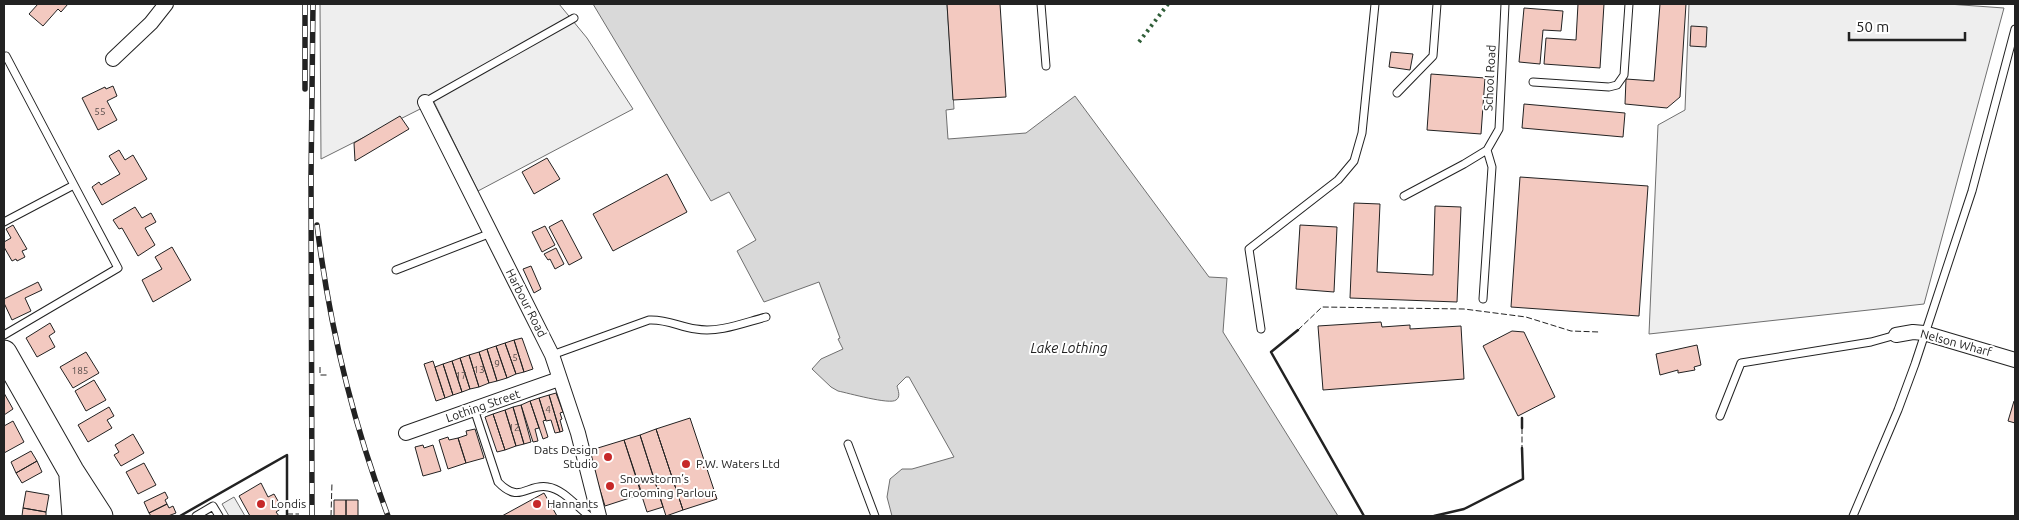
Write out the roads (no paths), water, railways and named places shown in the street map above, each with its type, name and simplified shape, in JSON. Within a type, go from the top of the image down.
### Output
[{"type":"highway","points":[[4,352],[71,471],[100,516]]},
{"type":"highway","points":[[71,471],[76,516]]},
{"type":"street","points":[[113,59],[151,23],[166,4]]},
{"type":"street","name":"Harbour Road","points":[[425,102],[552,355],[578,433],[599,516]]},
{"type":"street","name":"Nelson Wharf","points":[[1896,335],[1913,332],[1924,333],[2015,360]]},
{"type":"street","name":"Lothing Street","points":[[406,433],[559,379]]},
{"type":"lane","points":[[1041,4],[1046,66]]},
{"type":"lane","points":[[1261,329],[1250,249],[1338,180],[1354,161],[1362,134],[1375,4]]},
{"type":"lane","points":[[1397,94],[1433,56],[1437,4]]},
{"type":"lane","name":"School Road","points":[[1487,150],[1498,129],[1505,4]]},
{"type":"lane","points":[[1533,82],[1609,87],[1617,85],[1624,76],[1629,4]]},
{"type":"lane","points":[[425,102],[574,18]]},
{"type":"lane","points":[[1853,516],[1898,410],[1972,191],[2015,29]]},
{"type":"lane","points":[[4,335],[118,268],[6,56]]},
{"type":"lane","points":[[1404,196],[1487,150],[1492,166],[1483,299]]},
{"type":"lane","points":[[4,222],[74,185]]},
{"type":"lane","points":[[396,270],[491,233]]},
{"type":"lane","points":[[552,355],[649,320],[662,319],[694,329],[714,330],[766,318]]},
{"type":"lane","points":[[1720,416],[1741,363],[1871,342],[1896,335]]},
{"type":"lane","points":[[474,409],[498,482],[503,488],[514,493],[522,493],[546,486],[555,489],[588,516]]},
{"type":"lane","points":[[848,444],[875,516]]},
{"type":"lane","points":[[196,516],[213,506],[219,516]]},
{"type":"water","name":"Lake Lothing","points":[[593,4],[947,4],[954,109],[946,110],[948,139],[1026,133],[1075,96],[1209,277],[1227,278],[1223,332],[1338,516],[892,516],[887,497],[890,479],[902,469],[912,469],[954,457],[909,377],[906,377],[897,386],[898,399],[886,401],[838,391],[812,369],[821,359],[843,349],[819,282],[764,302],[737,251],[756,240],[729,192],[711,201]]},
{"type":"railway","points":[[305,4],[305,89]]},
{"type":"railway","points":[[312,516],[311,178],[313,4]]},
{"type":"railway","points":[[317,225],[328,299],[344,373],[375,481],[388,516]]},
{"type":"place","name":"Dats Design Studio","points":[[608,457]]},
{"type":"place","name":"P.W. Waters Ltd","points":[[686,464]]},
{"type":"place","name":"Snowstorm’s Grooming Parlour","points":[[610,486]]},
{"type":"place","name":"Londis","points":[[261,504]]},
{"type":"place","name":"Hannants","points":[[537,504]]}]
